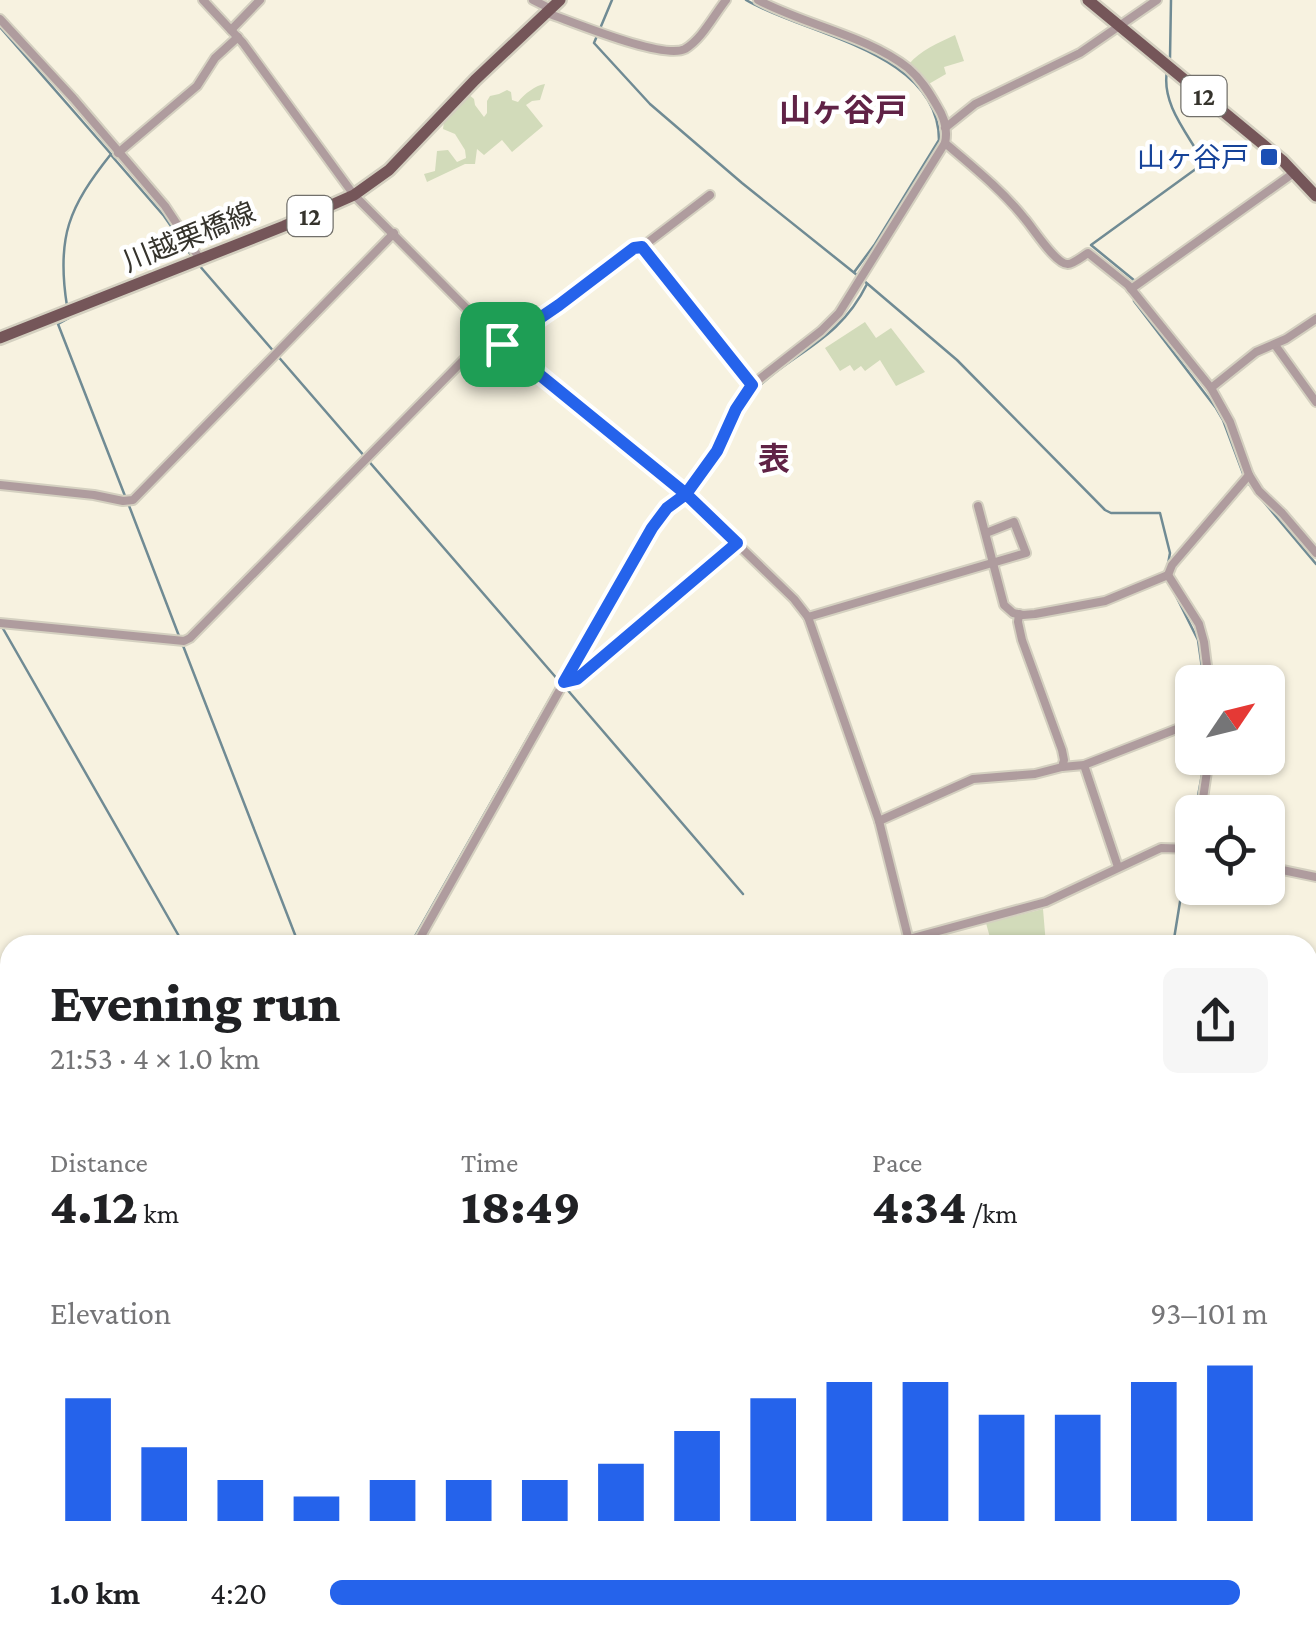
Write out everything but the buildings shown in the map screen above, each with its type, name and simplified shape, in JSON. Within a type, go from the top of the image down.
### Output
[{"type":"main road","name":"12","points":[[1088,0],[1295,172],[1316,196]]},
{"type":"main road","name":"川越栗橋線","points":[[0,338],[354,196],[389,170],[555,4]]},
{"type":"street","points":[[203,0],[234,34],[354,196],[502,344],[686,494],[808,617],[879,821],[905,935]]},
{"type":"street","points":[[118,153],[197,86],[260,0]]},
{"type":"street","points":[[533,0],[555,4],[642,46],[668,52],[687,48],[726,0]]},
{"type":"street","points":[[422,935],[652,528],[667,508],[686,494],[717,451],[752,385],[822,331],[839,312],[945,143],[941,112],[920,80],[906,67],[871,47],[758,0]]},
{"type":"street","points":[[945,128],[975,104],[1080,53],[1157,0]]},
{"type":"street","points":[[0,20],[165,206],[200,259]]},
{"type":"street","points":[[945,143],[1001,192],[1055,258],[1069,264],[1088,253],[1132,289],[1211,388],[1230,422],[1248,475],[1259,491],[1316,552]]},
{"type":"street","points":[[1132,289],[1295,172]]},
{"type":"street","points":[[502,344],[710,195]]},
{"type":"street","points":[[0,484],[133,500],[394,233]]},
{"type":"street","points":[[642,247],[752,385]]},
{"type":"street","points":[[1211,388],[1256,352],[1275,345],[1316,318]]},
{"type":"street","points":[[0,623],[173,640],[190,638],[491,332]]},
{"type":"street","points":[[1275,345],[1316,402]]},
{"type":"street","points":[[978,506],[1004,605],[1018,614],[1035,614],[1106,600],[1168,575],[1172,565],[1248,475]]},
{"type":"street","points":[[808,617],[1026,553],[1014,522],[986,533]]},
{"type":"street","points":[[564,682],[577,679],[737,543]]},
{"type":"street","points":[[1168,575],[1198,624],[1207,665]]},
{"type":"street","points":[[1018,614],[1022,640],[1062,750],[1062,767]]},
{"type":"street","points":[[879,821],[973,779],[1015,777],[1084,765],[1175,730]]},
{"type":"street","points":[[1084,765],[1118,867]]},
{"type":"street","points":[[934,935],[1046,902],[1161,848],[1175,849]]},
{"type":"street","points":[[1285,871],[1316,877]]},
{"type":"green space","points":[[955,35],[964,61],[944,67],[946,74],[927,85],[909,64]]},
{"type":"green space","points":[[545,84],[540,100],[526,105],[543,126],[512,152],[502,140],[484,155],[477,149],[475,164],[465,164],[427,182],[424,174],[435,171],[437,151],[448,150],[457,162],[466,158],[455,134],[443,129],[444,121],[467,93],[484,117],[490,96],[507,90],[512,100],[518,102],[530,90]]},
{"type":"green space","points":[[865,322],[876,338],[891,328],[925,372],[896,386],[880,360],[865,371],[861,366],[854,371],[850,365],[840,371],[825,348]]},
{"type":"green space","points":[[1043,909],[1045,935],[989,935],[986,923]]},
{"type":"waterway","points":[[612,0],[594,43],[650,104],[857,275]]},
{"type":"waterway","points":[[746,0],[865,50],[893,66],[917,86],[933,110],[939,140],[855,271]]},
{"type":"waterway","points":[[1170,58],[1171,0]]},
{"type":"waterway","points":[[0,27],[111,154],[85,190],[69,224],[63,261],[67,306]]},
{"type":"waterway","points":[[1135,285],[1091,245],[1204,163],[1172,108],[1167,71]]},
{"type":"waterway","points":[[111,155],[164,216],[193,258]]},
{"type":"waterway","points":[[198,264],[559,681]]},
{"type":"waterway","points":[[863,280],[957,360],[1105,510],[1160,513],[1170,553],[1168,564]]},
{"type":"waterway","points":[[751,394],[842,320],[867,284]]},
{"type":"waterway","points":[[1134,298],[1216,408],[1244,476]]},
{"type":"waterway","points":[[69,318],[58,324],[125,496]]},
{"type":"waterway","points":[[691,495],[725,451],[738,419]]},
{"type":"waterway","points":[[1248,483],[1316,564]]},
{"type":"waterway","points":[[647,528],[655,514],[673,495],[678,495]]},
{"type":"waterway","points":[[128,503],[179,636]]},
{"type":"waterway","points":[[416,935],[628,561]]},
{"type":"waterway","points":[[1171,586],[1198,640],[1202,665]]},
{"type":"waterway","points":[[1,625],[178,935]]},
{"type":"waterway","points":[[182,643],[295,935]]},
{"type":"waterway","points":[[565,687],[743,894]]},
{"type":"waterway","points":[[1198,795],[1202,775]]},
{"type":"waterway","points":[[1175,935],[1179,905]]},
{"type":"place","name":"山ヶ谷戸","points":[[1269,157]]},
{"type":"district","name":"山ヶ谷戸","points":[[843,110]]},
{"type":"district","name":"表","points":[[774,459]]},
{"type":"route","points":[[502,344],[634,248],[642,247],[752,385],[706,470],[686,494],[737,543],[577,679],[564,682],[652,528],[667,508],[686,494],[502,344]]}]
